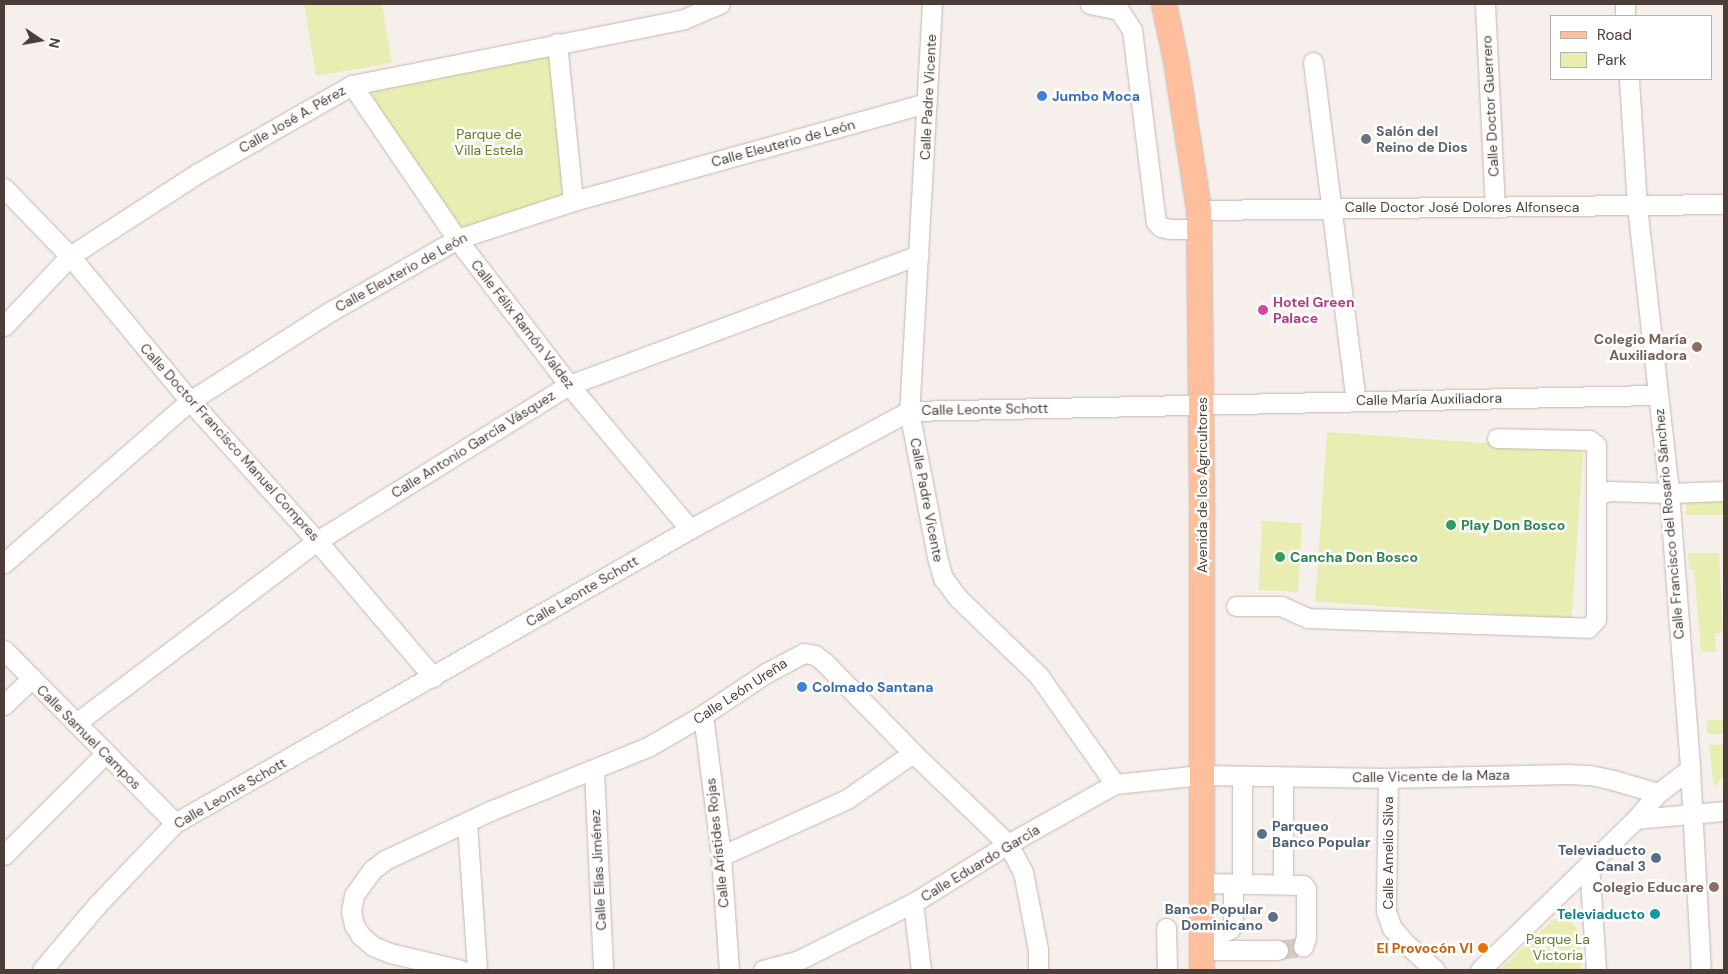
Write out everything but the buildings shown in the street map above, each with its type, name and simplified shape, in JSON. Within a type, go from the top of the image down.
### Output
[{"type":"main road","name":"Avenida de los Agricultores","points":[[1164,4],[1176,61],[1199,220],[1202,406],[1202,951]]},
{"type":"street","name":"Calle José A. Pérez","points":[[4,326],[70,256],[198,172],[352,85],[684,19],[720,4]]},
{"type":"street","name":"Calle Padre Vicente","points":[[932,4],[928,103],[909,410],[937,557],[943,578],[958,598],[1039,676],[1114,784]]},
{"type":"street","name":"Calle Doctor José Dolores Alfonseca","points":[[1090,4],[1120,10],[1132,30],[1156,222],[1161,227],[1170,229],[1199,220],[1330,208],[1495,208],[1724,204]]},
{"type":"street","name":"Calle Doctor Guerrero","points":[[1485,4],[1495,208]]},
{"type":"street","points":[[557,43],[573,201]]},
{"type":"street","points":[[1313,62],[1330,208],[1356,401]]},
{"type":"street","name":"Calle Francisco del Rosario Sánchez","points":[[1629,80],[1637,206],[1669,493],[1690,769],[1701,970]]},
{"type":"street","name":"Calle Félix Ramón Valdez","points":[[352,85],[456,239],[569,384],[690,529]]},
{"type":"street","name":"Calle Eleuterio de León","points":[[4,563],[190,401],[331,311],[456,239],[573,201],[928,103]]},
{"type":"street","name":"Calle Doctor Francisco Manuel Compres","points":[[4,188],[70,256],[190,401],[317,541],[433,677]]},
{"type":"street","name":"Calle Antonio García Vásquez","points":[[76,723],[317,541],[569,384],[919,254]]},
{"type":"street","name":"Calle María Auxiliadora","points":[[1202,406],[1657,395]]},
{"type":"street","name":"Calle Leonte Schott","points":[[42,970],[96,906],[175,823],[690,529],[909,410],[1202,406]]},
{"type":"street","points":[[1236,606],[1281,606],[1308,618],[1588,628],[1596,619],[1603,493],[1597,450],[1593,442],[1584,440],[1497,438]]},
{"type":"street","points":[[1603,493],[1724,491]]},
{"type":"street","name":"Calle Samuel Campos","points":[[4,650],[175,823]]},
{"type":"street","name":"Calle León Ureña","points":[[461,970],[390,953],[374,946],[357,930],[351,911],[354,895],[362,882],[385,860],[490,811],[648,747],[703,715],[766,673],[804,653],[814,655],[824,662],[913,753],[1008,844],[1023,872],[1032,908],[1038,949],[1038,970]]},
{"type":"street","points":[[4,705],[32,678]]},
{"type":"street","name":"Calle Arístides Rojas","points":[[703,715],[721,856],[729,970]]},
{"type":"street","points":[[721,856],[848,799],[913,753]]},
{"type":"street","points":[[4,855],[105,754]]},
{"type":"street","points":[[1480,970],[1636,820],[1658,793],[1690,769]]},
{"type":"street","name":"Calle Elías Jiménez","points":[[594,770],[603,970]]},
{"type":"street","name":"Calle Vicente de la Maza","points":[[1202,775],[1388,778],[1590,775],[1658,793]]},
{"type":"street","name":"Calle Eduardo García","points":[[763,970],[797,966],[913,903],[1008,844],[1114,784],[1202,775]]},
{"type":"street","points":[[1202,951],[1220,934],[1230,929],[1233,924],[1238,884],[1242,776]]},
{"type":"street","points":[[1283,777],[1283,884]]},
{"type":"street","name":"Calle Amelio Silva","points":[[1388,778],[1386,911],[1392,928],[1404,942],[1435,970]]},
{"type":"street","points":[[1636,820],[1724,811]]},
{"type":"street","points":[[467,823],[477,970]]},
{"type":"street","points":[[1589,864],[1596,970]]},
{"type":"street","points":[[1202,883],[1302,884],[1306,889],[1306,945],[1303,948]]},
{"type":"street","points":[[913,903],[922,970]]},
{"type":"street","points":[[1166,928],[1167,970]]},
{"type":"street","points":[[1202,951],[1278,950]]},
{"type":"green space","points":[[304,4],[382,4],[392,63],[316,76]]},
{"type":"green space","name":"Parque de Villa Estela","points":[[553,49],[573,201],[458,234],[364,90]]},
{"type":"green space","name":"Play Don Bosco","points":[[1327,432],[1583,450],[1572,620],[1315,602]]},
{"type":"green space","points":[[1686,497],[1724,497],[1724,515],[1686,515]]},
{"type":"green space","name":"Cancha Don Bosco","points":[[1262,521],[1302,523],[1298,592],[1258,590]]},
{"type":"green space","points":[[1688,553],[1719,553],[1723,632],[1715,634],[1716,652],[1701,651],[1694,570],[1689,569]]},
{"type":"green space","points":[[1707,720],[1724,720],[1724,734],[1707,734]]},
{"type":"green space","points":[[1724,744],[1724,774],[1714,788],[1709,745]]},
{"type":"green space","name":"Parque La Victoria","points":[[1554,919],[1571,920],[1580,933],[1581,970],[1499,970]]},
{"type":"tunnel","points":[[1278,950],[1303,947]]},
{"type":"place","name":"Jumbo Moca","points":[[1042,96]]},
{"type":"place","name":"Salón del Reino de Dios","points":[[1366,139]]},
{"type":"place","name":"Hotel Green Palace","points":[[1263,310]]},
{"type":"place","name":"Colegio María Auxiliadora","points":[[1697,347]]},
{"type":"place","name":"Play Don Bosco","points":[[1451,525]]},
{"type":"place","name":"Cancha Don Bosco","points":[[1280,557]]},
{"type":"place","name":"Colmado Santana","points":[[802,687]]},
{"type":"place","name":"Parqueo Banco Popular","points":[[1262,834]]},
{"type":"place","name":"Televiaducto Canal 3","points":[[1656,858]]},
{"type":"place","name":"Colegio Educare","points":[[1714,887]]},
{"type":"place","name":"Televiaducto","points":[[1655,914]]},
{"type":"place","name":"Banco Popular Dominicano","points":[[1273,917]]},
{"type":"place","name":"El Provocón VI","points":[[1483,948]]}]
